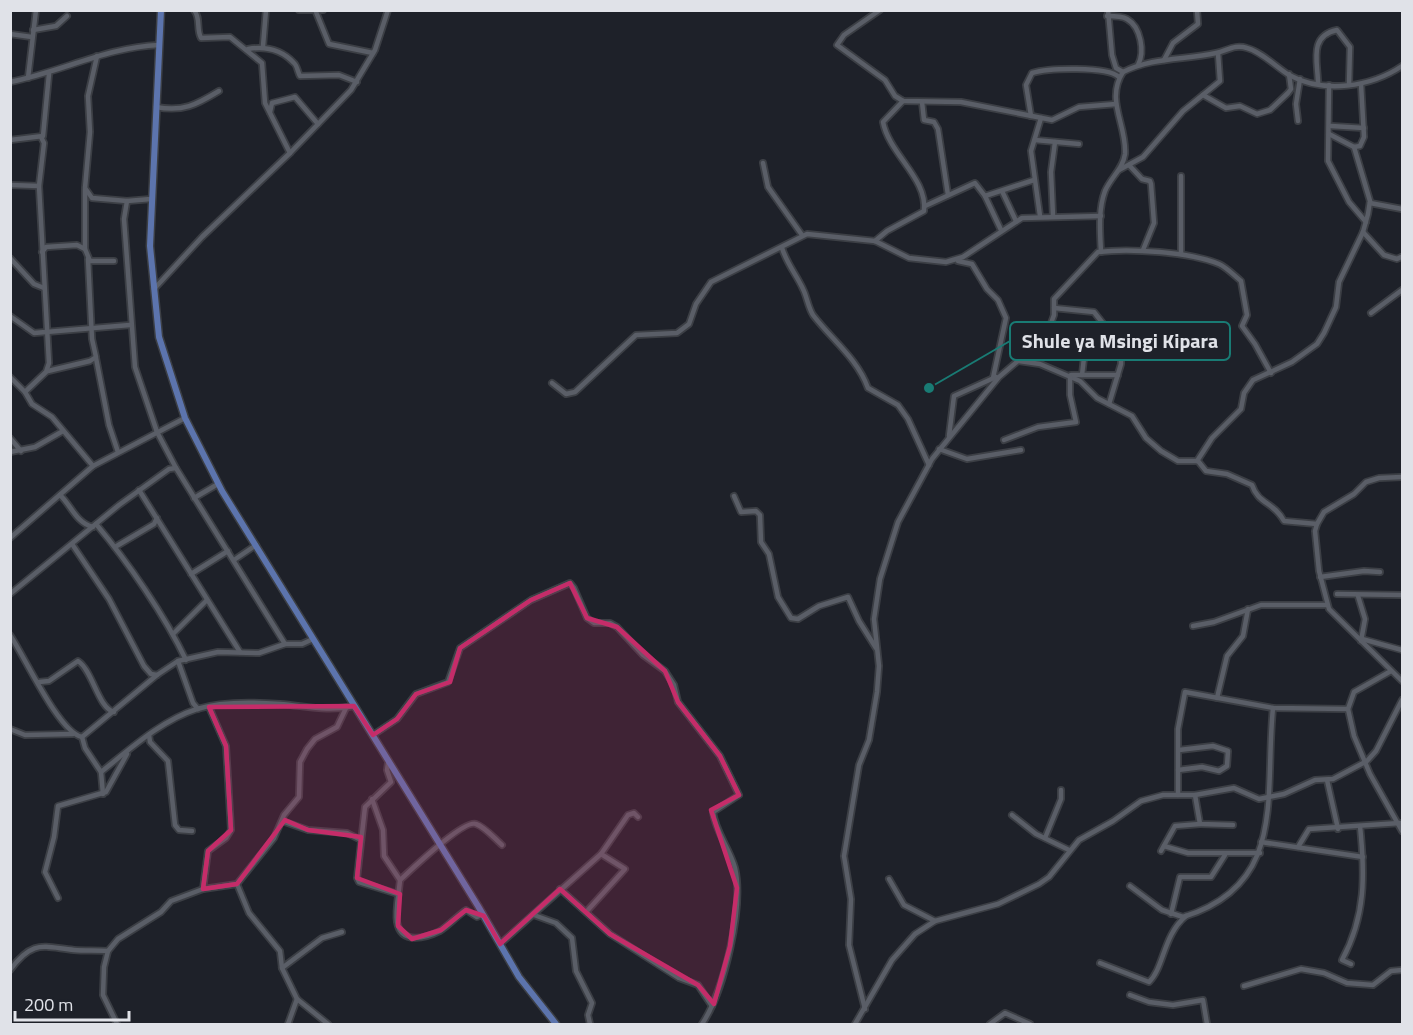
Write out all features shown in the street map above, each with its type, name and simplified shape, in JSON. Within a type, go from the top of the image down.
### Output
[{"type":"main road","points":[[161,10],[150,246],[153,291],[164,357],[185,418],[218,484],[483,914],[519,977],[556,1024]]},
{"type":"street","points":[[28,78],[36,10]]},
{"type":"street","points":[[194,10],[198,16],[198,30],[201,38],[230,37],[248,49],[262,63],[264,99],[290,153]]},
{"type":"street","points":[[262,46],[267,10]]},
{"type":"street","points":[[299,10],[316,12],[323,10]]},
{"type":"street","points":[[153,291],[202,237],[290,153],[357,82],[374,53],[388,10]]},
{"type":"street","points":[[880,10],[840,38],[837,45],[885,80],[895,96],[903,101],[961,102],[1041,118],[1058,119],[1079,107],[1116,104]]},
{"type":"street","points":[[1164,60],[1173,43],[1198,24],[1197,10]]},
{"type":"street","points":[[316,12],[329,44],[374,53]]},
{"type":"street","points":[[1123,72],[1116,68],[1112,56],[1108,13],[1124,18],[1135,27],[1141,46],[1138,65]]},
{"type":"street","points":[[33,30],[56,26],[67,16]]},
{"type":"street","points":[[1318,83],[1316,48],[1322,39],[1337,30],[1350,46],[1349,85]]},
{"type":"street","points":[[10,34],[32,37]]},
{"type":"street","points":[[10,82],[49,74],[124,48],[159,45]]},
{"type":"street","points":[[248,49],[262,46],[275,49],[295,63],[300,76],[339,75],[357,82]]},
{"type":"street","points":[[1101,252],[1101,216],[1105,191],[1119,170],[1125,146],[1115,89],[1123,72],[1138,65],[1218,53],[1230,47],[1246,48],[1300,79],[1329,85],[1360,84],[1375,80],[1402,66]]},
{"type":"street","points":[[1119,170],[1143,157],[1183,111],[1220,81],[1218,53]]},
{"type":"street","points":[[97,56],[88,96],[90,132],[85,188],[85,249],[88,259],[96,357],[109,425],[118,452]]},
{"type":"street","points":[[1031,116],[1026,85],[1032,73],[1047,70],[1070,70],[1108,72],[1119,77]]},
{"type":"street","points":[[46,372],[49,363],[48,332],[41,255],[39,183],[44,150],[41,137],[49,74]]},
{"type":"street","points":[[1203,95],[1226,108],[1240,106],[1257,114],[1270,110],[1288,93],[1291,89],[1289,74]]},
{"type":"street","points":[[1298,121],[1296,104],[1300,79]]},
{"type":"street","points":[[1354,147],[1362,144],[1364,128],[1360,84]]},
{"type":"street","points":[[1329,85],[1328,158],[1332,172],[1349,202],[1366,222]]},
{"type":"street","points":[[156,107],[177,110],[192,107],[219,91]]},
{"type":"street","points":[[270,113],[272,103],[295,97],[318,124]]},
{"type":"street","points":[[903,101],[883,120],[884,127],[895,153],[915,179],[925,206]]},
{"type":"street","points":[[922,102],[924,120],[934,123],[938,129],[948,195]]},
{"type":"street","points":[[1040,216],[1031,151],[1041,118]]},
{"type":"street","points":[[1330,126],[1364,128]]},
{"type":"street","points":[[1197,461],[1212,438],[1241,409],[1244,393],[1253,380],[1292,362],[1314,346],[1322,337],[1336,307],[1339,282],[1363,232],[1370,203],[1354,147],[1329,134]]},
{"type":"street","points":[[10,140],[41,137]]},
{"type":"street","points":[[1035,140],[1079,144]]},
{"type":"street","points":[[1053,216],[1051,171],[1056,142]]},
{"type":"street","points":[[763,164],[765,180],[771,194],[802,235]]},
{"type":"street","points":[[1129,165],[1141,178],[1150,181],[1151,184],[1154,223],[1143,250]]},
{"type":"street","points":[[1181,176],[1181,254]]},
{"type":"street","points":[[985,196],[1034,180]]},
{"type":"street","points":[[10,185],[39,183]]},
{"type":"street","points":[[875,241],[887,231],[922,213],[925,206],[974,183],[985,196],[1001,230]]},
{"type":"street","points":[[85,188],[92,198],[127,201],[151,199]]},
{"type":"street","points":[[1002,191],[1016,221]]},
{"type":"street","points":[[127,201],[124,219],[130,287],[130,325],[137,379],[157,432],[176,468],[285,644]]},
{"type":"street","points":[[1370,203],[1402,209]]},
{"type":"street","points":[[957,260],[1016,221],[1040,216],[1101,216]]},
{"type":"street","points":[[1363,232],[1384,255],[1397,258],[1401,256]]},
{"type":"street","points":[[552,383],[566,394],[575,392],[636,334],[677,333],[689,324],[696,302],[711,282],[782,248],[802,235],[813,234],[875,241],[909,258],[957,260],[972,264],[988,290],[998,300],[1006,318],[996,377],[929,465],[895,530],[880,579],[874,619],[878,650],[877,692],[870,740],[860,765],[844,856],[851,899],[849,945],[865,1009]]},
{"type":"street","points":[[41,255],[44,249],[51,247],[77,245],[85,249]]},
{"type":"street","points":[[782,248],[786,262],[802,287],[811,312],[852,357],[863,374],[868,388],[894,402],[902,410],[929,465]]},
{"type":"street","points":[[949,436],[954,396],[996,377],[1046,337],[1053,320],[1053,300],[1088,260],[1101,252],[1143,250],[1152,254],[1181,254],[1220,265],[1242,281],[1247,315],[1242,326],[1271,373]]},
{"type":"street","points":[[10,258],[34,284],[44,288]]},
{"type":"street","points":[[88,259],[114,261]]},
{"type":"street","points":[[1371,313],[1402,290]]},
{"type":"street","points":[[1054,308],[1094,312],[1105,326],[1109,340],[1122,354],[1109,404]]},
{"type":"street","points":[[10,316],[30,332],[130,325]]},
{"type":"street","points":[[1082,375],[1085,349],[1116,350]]},
{"type":"street","points":[[26,392],[46,372],[56,367],[90,361],[96,357]]},
{"type":"street","points":[[1017,361],[1034,363],[1080,381],[1094,395],[1132,416],[1146,438],[1167,455],[1179,461],[1197,461],[1206,471],[1227,474],[1245,484],[1252,485],[1255,494],[1278,509],[1284,520],[1317,524]]},
{"type":"street","points":[[49,363],[56,367]]},
{"type":"street","points":[[1069,376],[1118,375]]},
{"type":"street","points":[[1004,440],[1038,427],[1076,422],[1069,376]]},
{"type":"street","points":[[10,377],[26,392],[32,404],[52,417],[93,466]]},
{"type":"street","points":[[10,538],[93,466],[185,418]]},
{"type":"street","points":[[10,452],[35,447],[63,431]]},
{"type":"street","points":[[10,438],[21,451]]},
{"type":"street","points":[[939,449],[967,459],[1021,450]]},
{"type":"street","points":[[10,594],[139,490],[169,470],[176,468]]},
{"type":"street","points":[[1402,477],[1380,478],[1368,482],[1354,494],[1327,510],[1317,524],[1316,555],[1327,605],[1402,681]]},
{"type":"street","points":[[194,498],[218,484]]},
{"type":"street","points":[[139,490],[240,652]]},
{"type":"street","points":[[60,495],[75,515],[86,525],[95,526],[115,547],[173,634],[186,660]]},
{"type":"street","points":[[734,496],[741,512],[756,511],[760,515],[761,542],[769,554],[778,597],[791,618],[798,619],[819,606],[848,597],[859,621],[878,650]]},
{"type":"street","points":[[115,547],[154,524],[157,518]]},
{"type":"street","points":[[154,524],[162,525]]},
{"type":"street","points":[[72,544],[109,599],[144,666],[151,674],[157,675]]},
{"type":"street","points":[[234,560],[256,545]]},
{"type":"street","points":[[191,574],[228,551]]},
{"type":"street","points":[[1320,577],[1364,571],[1380,572]]},
{"type":"street","points":[[373,735],[397,719],[416,694],[448,682],[460,648],[531,600],[570,583],[587,618],[594,623],[610,623],[617,627],[643,655],[665,671],[674,685],[678,702],[720,756],[739,795],[713,812],[735,868],[737,888],[730,946],[712,1007],[702,1024]]},
{"type":"street","points":[[1337,594],[1402,595]]},
{"type":"street","points":[[1358,596],[1365,615],[1361,640]]},
{"type":"street","points":[[173,634],[207,600]]},
{"type":"street","points":[[1193,626],[1214,622],[1248,609],[1271,605],[1327,605]]},
{"type":"street","points":[[1217,698],[1227,656],[1243,636],[1248,609]]},
{"type":"street","points":[[10,635],[55,712],[73,734]]},
{"type":"street","points":[[82,737],[157,675],[178,661],[218,652],[259,653],[285,644],[302,644],[313,639]]},
{"type":"street","points":[[1361,640],[1402,650]]},
{"type":"street","points":[[39,682],[49,681],[78,660],[86,670],[106,708],[114,712]]},
{"type":"street","points":[[178,661],[193,703],[198,709]]},
{"type":"street","points":[[1391,671],[1354,692],[1348,709],[1375,786],[1400,823],[1402,831]]},
{"type":"street","points":[[1178,795],[1178,729],[1185,692],[1273,708],[1348,709]]},
{"type":"street","points":[[855,1024],[892,960],[915,934],[935,921],[998,904],[1039,884],[1049,877],[1079,840],[1113,821],[1135,803],[1152,798],[1195,795],[1234,788],[1255,798],[1270,797],[1289,792],[1312,781],[1327,780],[1365,762],[1378,749],[1402,700]]},
{"type":"street","points":[[189,713],[193,703]]},
{"type":"street","points":[[101,771],[149,735],[198,709],[253,704],[282,704],[312,709],[354,706]]},
{"type":"street","points":[[202,889],[208,851],[226,838],[231,830],[226,746],[209,707]]},
{"type":"street","points":[[117,1024],[103,995],[104,967],[108,951],[118,939],[161,912],[171,901],[202,889],[237,884],[274,838],[284,815],[299,797],[299,767],[303,756],[315,739],[336,728],[346,708]]},
{"type":"street","points":[[1100,963],[1149,982],[1155,975],[1164,948],[1178,923],[1186,916],[1227,897],[1249,873],[1260,853],[1270,797],[1269,755],[1273,708]]},
{"type":"street","points":[[10,729],[25,735],[73,734],[82,737]]},
{"type":"street","points":[[149,735],[150,742],[168,761],[175,825],[179,830],[192,831]]},
{"type":"street","points":[[82,737],[86,748],[101,771],[103,794]]},
{"type":"street","points":[[1178,770],[1202,767],[1220,771],[1227,766],[1229,757],[1228,751],[1213,746],[1179,750]]},
{"type":"street","points":[[58,898],[45,872],[54,837],[58,806],[103,794],[128,752]]},
{"type":"street","points":[[388,763],[387,770],[391,782],[365,807],[358,880],[398,894]]},
{"type":"street","points":[[1327,780],[1338,829]]},
{"type":"street","points":[[1045,838],[1061,799],[1061,790]]},
{"type":"street","points":[[1195,795],[1200,824]]},
{"type":"street","points":[[372,800],[383,830],[384,856],[400,880]]},
{"type":"street","points":[[500,944],[601,854],[628,815],[634,813],[638,817]]},
{"type":"street","points":[[1012,815],[1028,828],[1069,850]]},
{"type":"street","points":[[282,821],[308,830],[319,829],[355,835],[361,840]]},
{"type":"street","points":[[483,914],[477,917],[466,910],[441,930],[428,936],[412,939],[398,926],[400,880],[440,844],[474,823],[502,845]]},
{"type":"street","points":[[1298,847],[1309,829],[1338,829],[1400,823]]},
{"type":"street","points":[[1233,825],[1175,826],[1162,849],[1225,855],[1260,853]]},
{"type":"street","points":[[1352,964],[1342,960],[1360,919],[1363,857],[1360,826]]},
{"type":"street","points":[[1261,842],[1363,857]]},
{"type":"street","points":[[587,911],[625,869],[601,854]]},
{"type":"street","points":[[1171,914],[1180,877],[1211,877],[1225,855]]},
{"type":"street","points":[[889,879],[904,905],[935,921]]},
{"type":"street","points":[[237,884],[249,913],[280,951],[282,968],[297,999],[328,1024]]},
{"type":"street","points":[[1130,886],[1152,904],[1171,914],[1186,916]]},
{"type":"street","points":[[560,889],[610,934],[679,978],[698,985],[712,1007]]},
{"type":"street","points":[[534,915],[556,923],[572,938],[576,971],[592,1004],[588,1015],[590,1024]]},
{"type":"street","points":[[282,968],[322,938],[342,932]]},
{"type":"street","points":[[10,970],[27,953],[44,945],[71,950],[108,951]]},
{"type":"street","points":[[1244,986],[1300,969],[1324,973],[1347,983],[1373,985],[1391,970],[1402,970]]},
{"type":"street","points":[[1130,995],[1149,1002],[1173,1005],[1203,1000],[1207,1024]]},
{"type":"street","points":[[288,1024],[297,999]]},
{"type":"street","points":[[990,1024],[1005,1013],[1030,1024]]},
{"type":"highlighted area","points":[[570,583],[587,618],[617,627],[665,671],[678,702],[720,756],[739,795],[711,810],[737,888],[730,946],[714,1004],[698,985],[610,934],[560,889],[500,944],[484,916],[466,910],[441,930],[412,939],[398,926],[400,894],[357,878],[361,837],[308,830],[285,820],[237,884],[203,889],[208,851],[231,830],[226,746],[209,707],[354,706],[373,735],[397,719],[416,694],[450,682],[460,648],[531,600]]},
{"type":"place","name":"Shule ya Msingi Kipara","points":[[929,388]]}]
